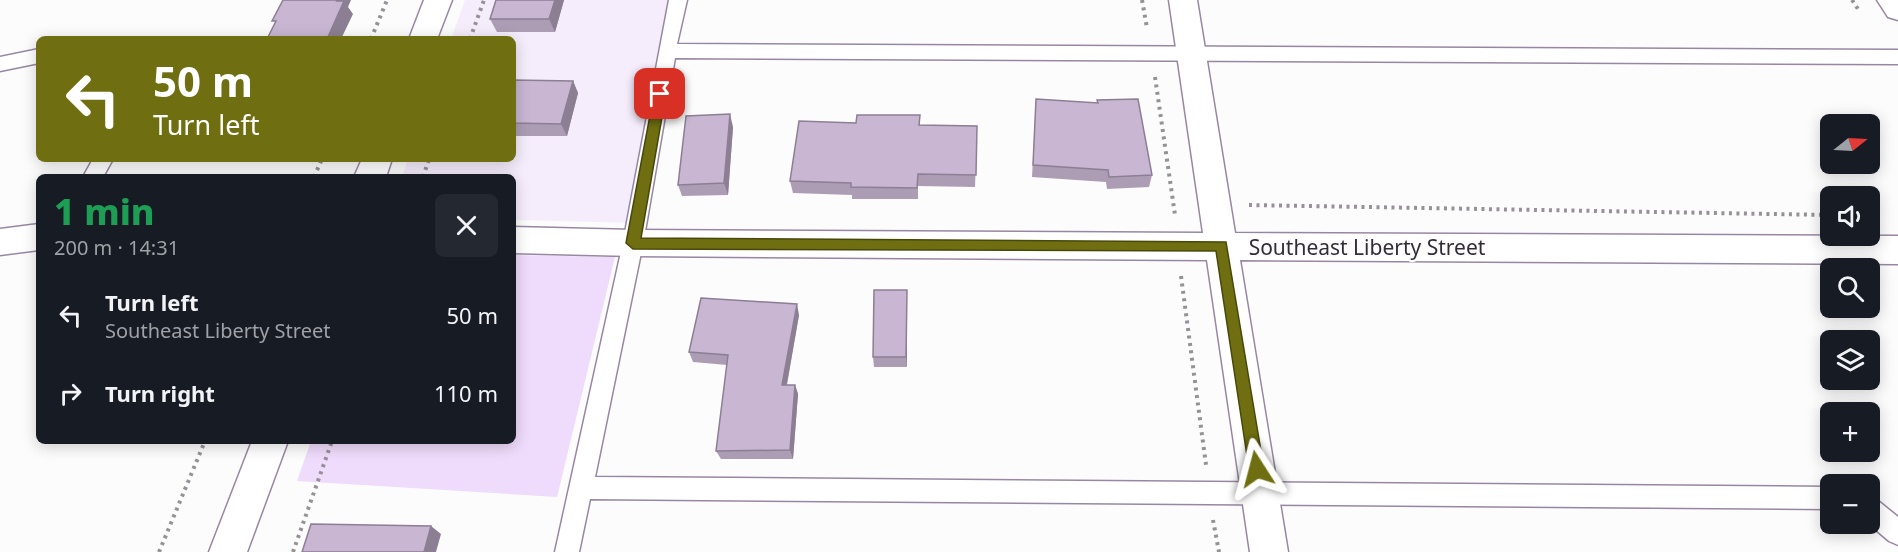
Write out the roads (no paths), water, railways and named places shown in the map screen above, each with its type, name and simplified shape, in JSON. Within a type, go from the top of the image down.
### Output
[{"type":"street","points":[[424,36],[438,0]]},
{"type":"street","points":[[1183,0],[1269,552]]},
{"type":"street","points":[[1891,0],[1898,10]]},
{"type":"street","points":[[0,242],[36,237]]},
{"type":"street","name":"Southeast Liberty Street","points":[[516,240],[633,243],[1898,250]]},
{"type":"street","points":[[228,552],[269,444]]},
{"type":"lane","points":[[567,552],[633,243],[678,0]]},
{"type":"lane","points":[[668,51],[1898,57]]},
{"type":"lane","points":[[0,64],[36,57]]},
{"type":"lane","points":[[579,488],[1820,498]]},
{"type":"lane","points":[[1880,517],[1898,533]]}]
